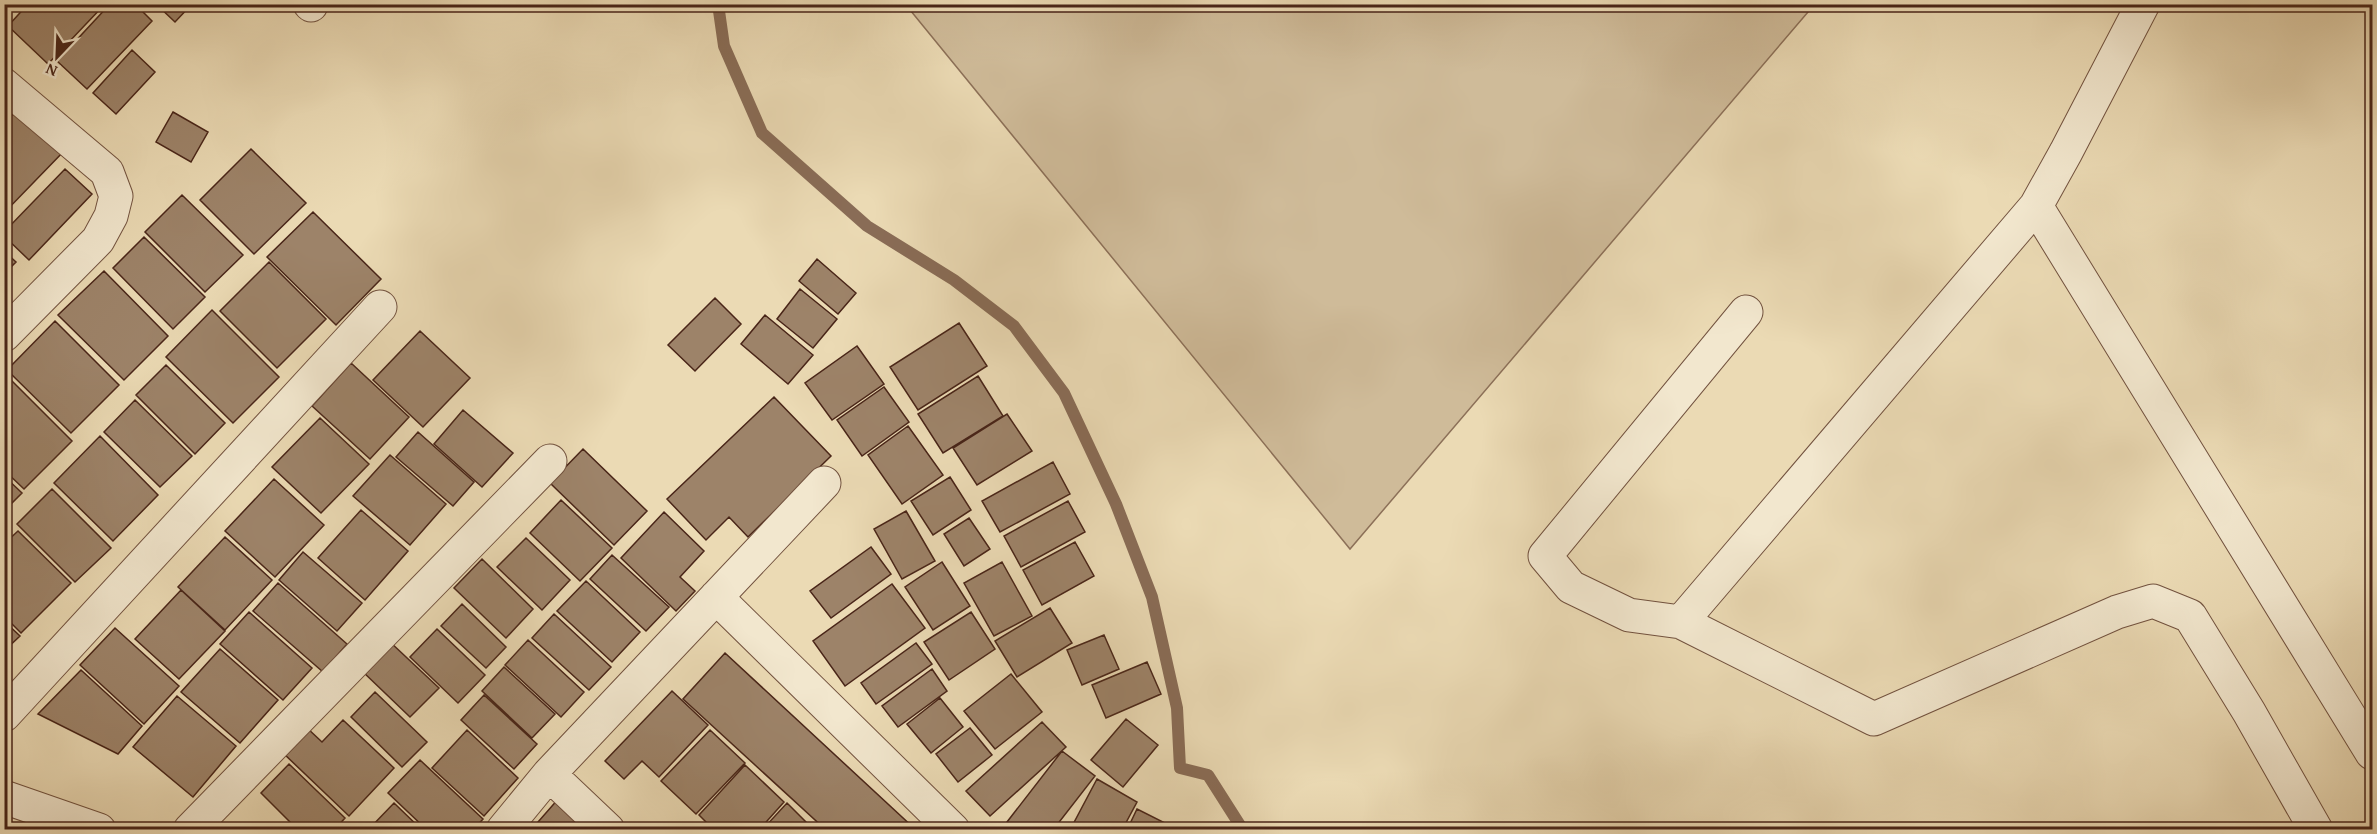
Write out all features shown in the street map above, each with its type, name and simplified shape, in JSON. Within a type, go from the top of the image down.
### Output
[{"type":"street","points":[[1681,622],[2036,206],[2143,4]]},
{"type":"street","points":[[4,85],[107,172],[116,196],[111,216],[98,240],[4,335]]},
{"type":"street","points":[[2036,206],[2373,753]]},
{"type":"street","points":[[4,715],[380,307]]},
{"type":"street","points":[[1746,312],[1545,556],[1571,587],[1629,615],[1681,622],[1874,719],[2117,612],[2153,601],[2190,616],[2249,712],[2316,830]]},
{"type":"street","points":[[190,830],[550,461]]},
{"type":"street","points":[[503,830],[549,774],[824,483]]},
{"type":"street","points":[[716,597],[953,830]]},
{"type":"street","points":[[549,774],[608,830]]},
{"type":"street","points":[[4,797],[99,830]]},
{"type":"shaded area","points":[[906,5],[1814,5],[1350,549]]},
{"type":"building","points":[[4,4],[15,4],[4,16]]},
{"type":"building","points":[[28,4],[105,4],[48,64],[8,26]]},
{"type":"building","points":[[110,4],[135,4],[152,21],[87,89],[57,61]]},
{"type":"building","points":[[156,4],[192,4],[175,22]]},
{"type":"building","points":[[132,50],[155,72],[116,114],[93,93]]},
{"type":"building","points":[[20,107],[65,150],[4,213],[4,123]]},
{"type":"building","points":[[173,112],[208,132],[191,162],[156,142]]},
{"type":"building","points":[[251,149],[306,203],[254,254],[200,200]]},
{"type":"building","points":[[65,169],[92,194],[29,260],[4,236],[4,232]]},
{"type":"building","points":[[182,195],[243,255],[205,292],[145,232]]},
{"type":"building","points":[[313,212],[381,279],[336,325],[267,257]]},
{"type":"building","points":[[144,237],[205,297],[173,329],[113,268]]},
{"type":"building","points":[[4,251],[16,262],[4,274]]},
{"type":"building","points":[[817,259],[856,293],[838,314],[799,281]]},
{"type":"building","points":[[269,262],[326,319],[277,368],[220,311]]},
{"type":"building","points":[[104,271],[168,336],[124,380],[58,315]]},
{"type":"building","points":[[800,289],[837,319],[813,348],[777,319]]},
{"type":"building","points":[[715,298],[741,324],[695,371],[668,345]]},
{"type":"building","points":[[212,310],[279,377],[233,423],[166,357]]},
{"type":"building","points":[[765,315],[813,355],[788,384],[741,344]]},
{"type":"building","points":[[55,321],[119,385],[71,433],[7,370]]},
{"type":"building","points":[[959,323],[987,366],[918,410],[890,367]]},
{"type":"building","points":[[420,331],[470,378],[423,427],[373,380]]},
{"type":"building","points":[[857,346],[884,384],[832,420],[805,383]]},
{"type":"building","points":[[351,363],[409,417],[370,459],[312,406]]},
{"type":"building","points":[[166,365],[225,423],[195,454],[136,395]]},
{"type":"building","points":[[978,376],[1003,416],[943,453],[918,414]]},
{"type":"building","points":[[9,378],[72,441],[24,489],[4,470],[4,382]]},
{"type":"building","points":[[884,387],[909,422],[862,456],[837,420]]},
{"type":"building","points":[[774,397],[831,456],[748,537],[729,517],[706,540],[667,499]]},
{"type":"building","points":[[135,400],[192,456],[160,487],[104,432]]},
{"type":"building","points":[[463,410],[513,453],[482,487],[434,444]]},
{"type":"building","points":[[1007,414],[1032,451],[977,485],[953,448]]},
{"type":"building","points":[[320,418],[369,464],[321,513],[272,467]]},
{"type":"building","points":[[908,426],[943,475],[902,504],[868,455]]},
{"type":"building","points":[[418,432],[474,482],[453,506],[396,457]]},
{"type":"building","points":[[100,436],[158,495],[113,541],[54,483]]},
{"type":"building","points":[[583,449],[647,511],[614,545],[550,483]]},
{"type":"building","points":[[390,455],[446,504],[410,545],[353,496]]},
{"type":"building","points":[[1053,462],[1070,494],[1000,532],[982,501]]},
{"type":"building","points":[[4,476],[22,493],[4,511]]},
{"type":"building","points":[[950,477],[971,510],[933,535],[911,501]]},
{"type":"building","points":[[274,479],[324,525],[275,577],[225,531]]},
{"type":"building","points":[[52,489],[111,548],[75,582],[17,524]]},
{"type":"building","points":[[561,500],[612,548],[580,581],[530,533]]},
{"type":"building","points":[[1068,501],[1085,532],[1021,567],[1004,536]]},
{"type":"building","points":[[361,510],[408,551],[365,600],[318,558]]},
{"type":"building","points":[[906,511],[935,561],[902,579],[874,529]]},
{"type":"building","points":[[664,512],[704,551],[680,577],[695,591],[676,611],[621,558]]},
{"type":"building","points":[[969,518],[990,549],[964,566],[944,534]]},
{"type":"building","points":[[18,531],[71,583],[21,633],[4,616],[4,544]]},
{"type":"building","points":[[225,537],[272,580],[225,630],[178,587]]},
{"type":"building","points":[[526,538],[570,580],[542,610],[497,567]]},
{"type":"building","points":[[1075,542],[1094,576],[1042,605],[1023,570]]},
{"type":"building","points":[[871,547],[891,574],[831,618],[810,591]]},
{"type":"building","points":[[303,552],[362,603],[337,631],[279,580]]},
{"type":"building","points":[[612,555],[669,607],[646,631],[590,579]]},
{"type":"building","points":[[482,559],[533,609],[506,638],[454,588]]},
{"type":"building","points":[[942,562],[970,606],[933,630],[905,587]]},
{"type":"building","points":[[1002,562],[1032,616],[994,636],[964,583]]},
{"type":"building","points":[[586,581],[640,632],[612,662],[557,611]]},
{"type":"building","points":[[278,583],[347,644],[323,672],[253,611]]},
{"type":"building","points":[[892,584],[925,628],[845,686],[813,641]]},
{"type":"building","points":[[181,590],[225,631],[179,679],[135,639]]},
{"type":"building","points":[[462,604],[506,647],[486,668],[441,626]]},
{"type":"building","points":[[1050,608],[1072,643],[1017,677],[995,641]]},
{"type":"building","points":[[249,612],[312,668],[283,700],[220,644]]},
{"type":"building","points":[[971,612],[995,649],[949,680],[924,642]]},
{"type":"building","points":[[554,614],[611,667],[589,690],[532,638]]},
{"type":"building","points":[[4,621],[20,636],[4,651]]},
{"type":"building","points":[[115,628],[179,686],[144,724],[80,665]]},
{"type":"building","points":[[437,629],[485,675],[458,703],[410,657]]},
{"type":"building","points":[[1104,635],[1119,669],[1082,685],[1067,650]]},
{"type":"building","points":[[528,640],[584,692],[561,717],[505,665]]},
{"type":"building","points":[[389,641],[439,688],[410,717],[361,670]]},
{"type":"building","points":[[916,643],[932,664],[876,704],[861,683]]},
{"type":"building","points":[[220,649],[278,700],[240,743],[181,692]]},
{"type":"building","points":[[725,653],[916,830],[826,830],[683,699]]},
{"type":"building","points":[[1147,662],[1161,694],[1106,718],[1092,685]]},
{"type":"building","points":[[504,667],[555,714],[532,738],[482,691]]},
{"type":"building","points":[[932,669],[947,691],[898,727],[882,706]]},
{"type":"building","points":[[81,670],[142,726],[118,754],[38,714]]},
{"type":"building","points":[[1011,674],[1042,712],[995,749],[964,711]]},
{"type":"building","points":[[672,691],[708,725],[659,777],[642,761],[624,779],[605,761]]},
{"type":"building","points":[[375,692],[427,742],[402,767],[351,717]]},
{"type":"building","points":[[484,695],[537,744],[514,769],[461,720]]},
{"type":"building","points":[[177,696],[236,746],[193,797],[133,747]]},
{"type":"building","points":[[940,698],[963,727],[931,753],[907,724]]},
{"type":"building","points":[[1126,719],[1158,745],[1123,787],[1091,760]]},
{"type":"building","points":[[343,720],[394,768],[349,816],[282,752],[306,727],[322,742]]},
{"type":"building","points":[[1042,722],[1066,747],[990,816],[966,791]]},
{"type":"building","points":[[970,728],[992,755],[958,782],[936,754]]},
{"type":"building","points":[[467,730],[518,778],[484,816],[432,768]]},
{"type":"building","points":[[710,730],[745,763],[696,814],[661,781]]},
{"type":"building","points":[[1062,751],[1095,776],[1053,830],[1016,830],[1007,822]]},
{"type":"building","points":[[420,760],[483,819],[473,830],[427,830],[388,793]]},
{"type":"building","points":[[289,764],[345,818],[334,830],[298,830],[261,793]]},
{"type":"building","points":[[745,765],[784,802],[759,830],[714,830],[699,815]]},
{"type":"building","points":[[1097,779],[1137,802],[1122,830],[1070,830]]},
{"type":"building","points":[[559,798],[594,830],[531,830]]},
{"type":"building","points":[[394,803],[422,830],[368,830]]},
{"type":"building","points":[[787,803],[814,830],[762,830]]},
{"type":"building","points":[[1137,809],[1167,824],[1164,830],[1127,830]]},
{"type":"waterway","points":[[718,4],[724,46],[762,133],[867,226],[954,280],[1014,326],[1064,393],[1116,504],[1152,597],[1177,708],[1180,768],[1208,775],[1243,830]]}]
